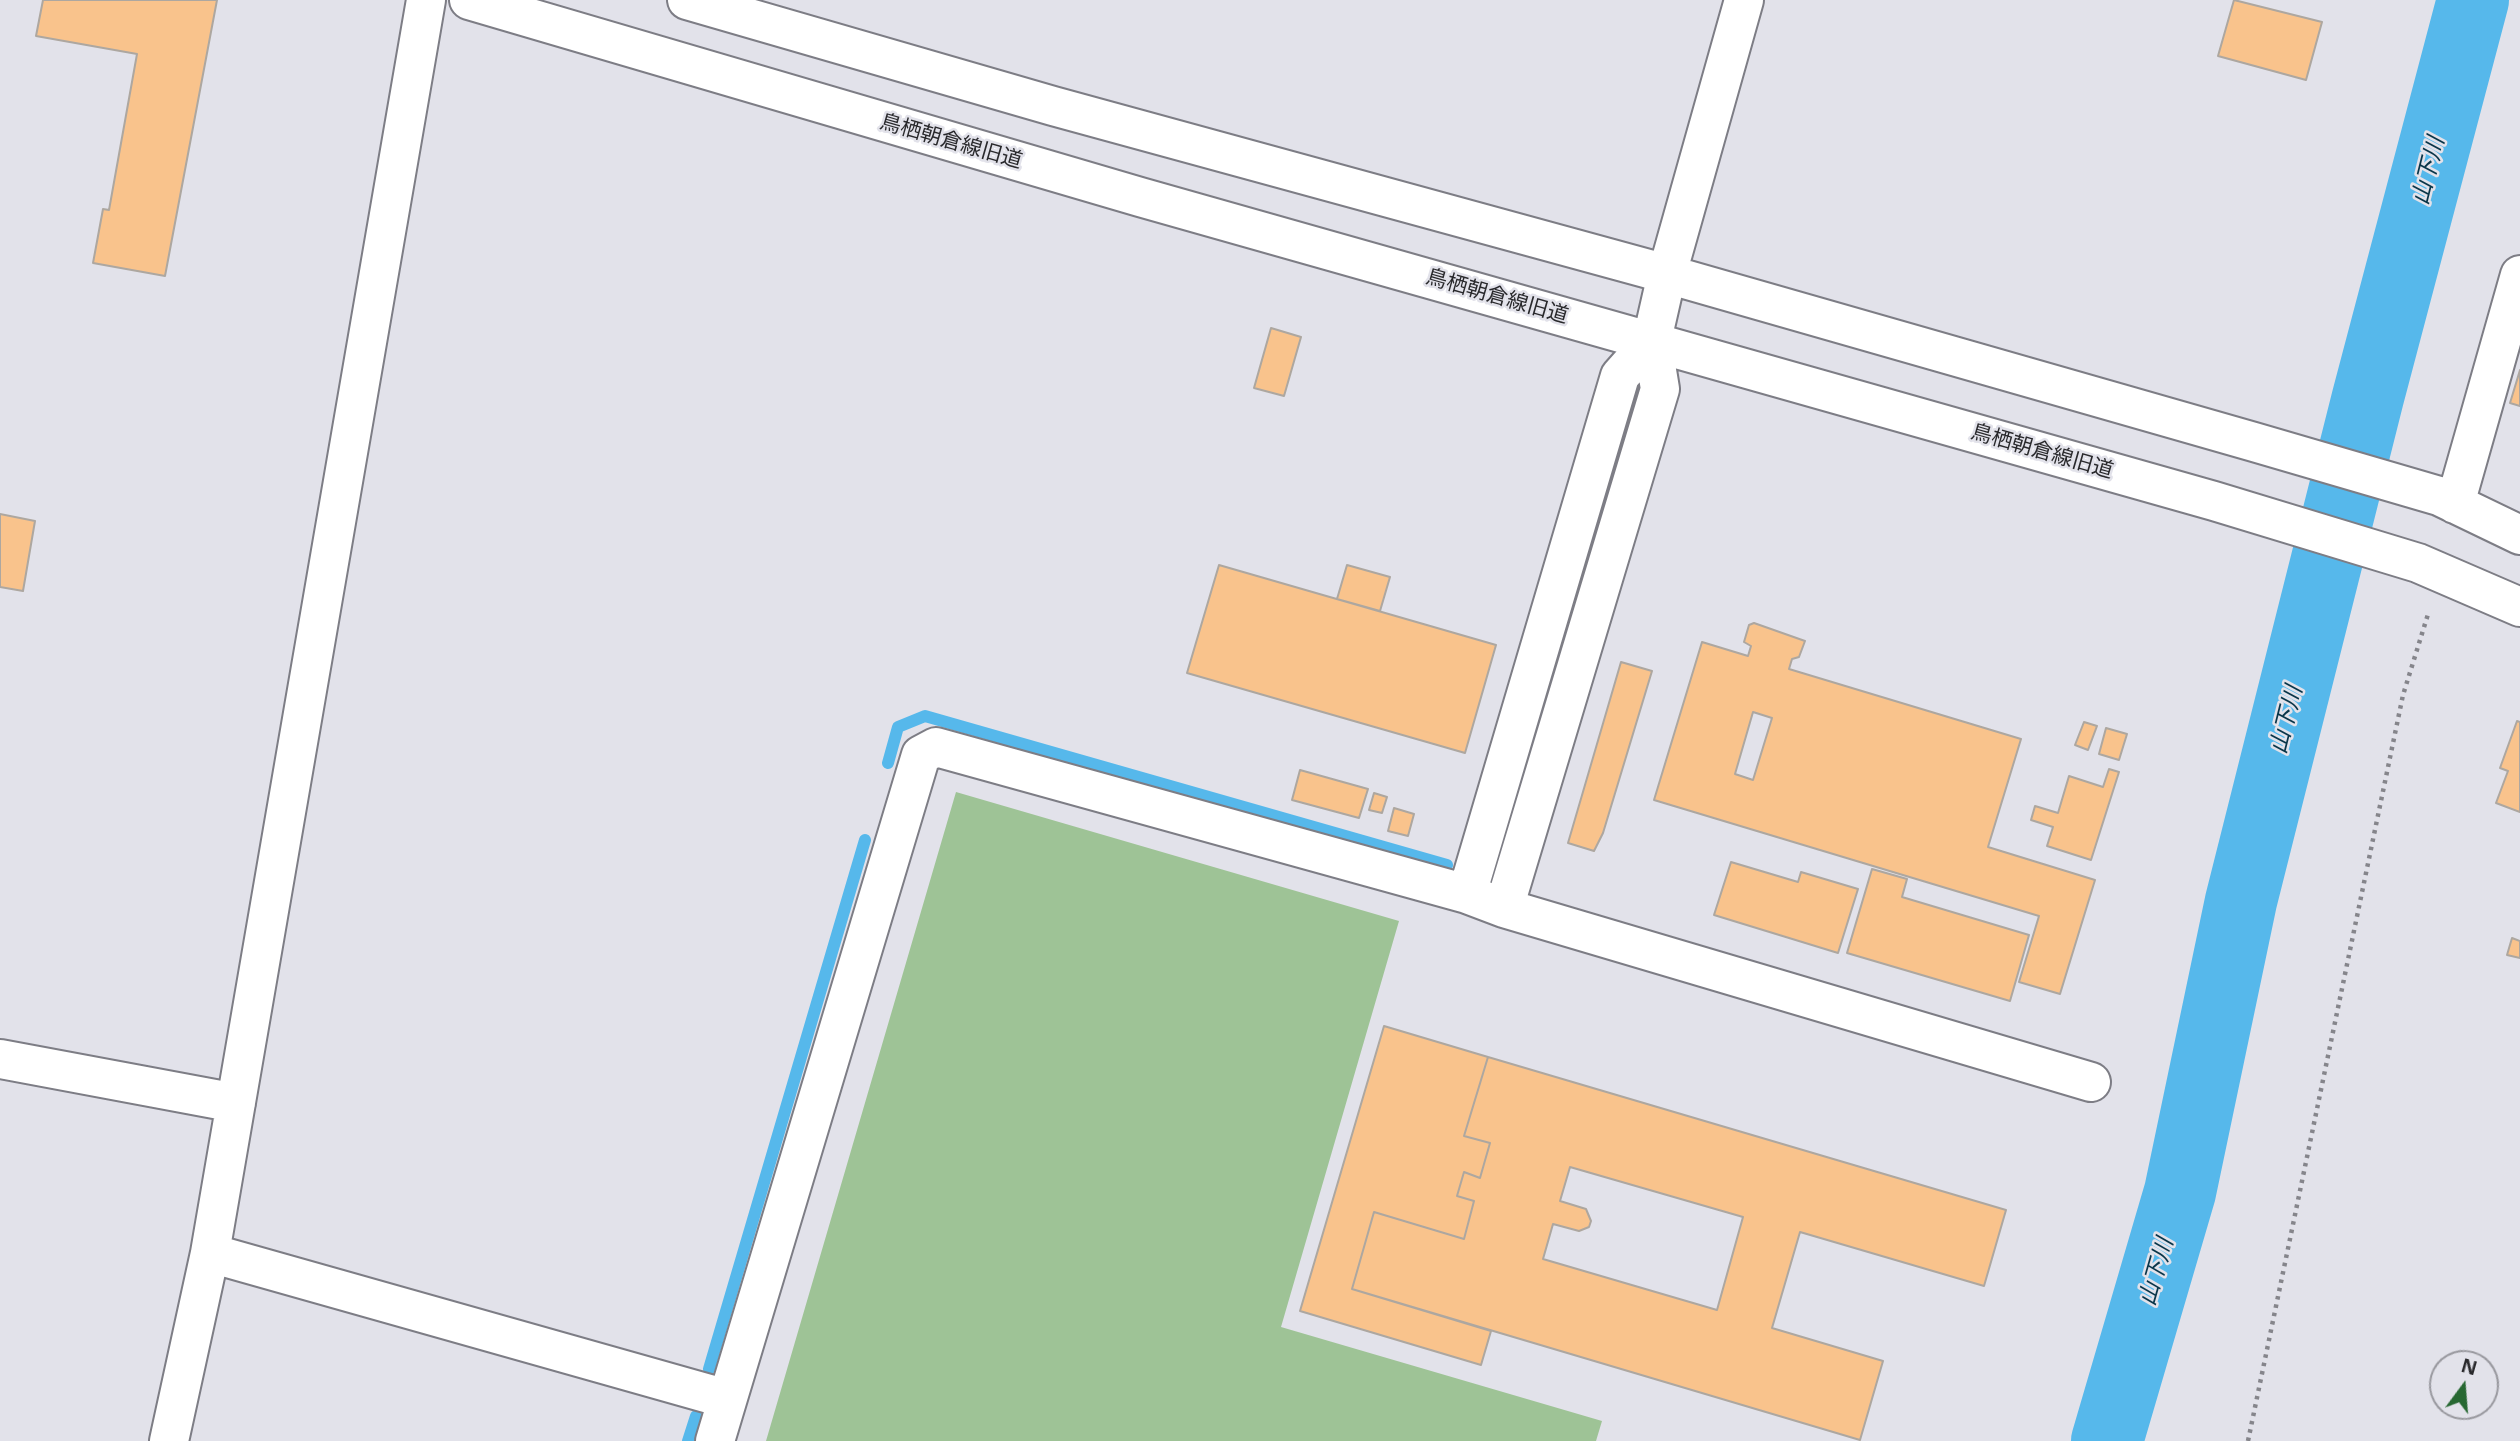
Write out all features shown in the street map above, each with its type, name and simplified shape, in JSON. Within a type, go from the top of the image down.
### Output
[{"type":"street","points":[[169,1441],[210,1253],[426,0]]},
{"type":"street","name":"鳥栖朝倉線旧道","points":[[469,0],[1140,197],[1652,340],[2235,508],[2429,568],[2520,607]]},
{"type":"street","points":[[688,0],[1053,106],[1667,274],[2254,442],[2446,500],[2520,535]]},
{"type":"street","points":[[1504,908],[1660,389],[1652,340],[1667,274],[1744,0]]},
{"type":"street","points":[[2446,500],[2520,275]]},
{"type":"street","points":[[1467,894],[1620,376],[1652,340]]},
{"type":"street","points":[[715,1441],[921,755],[936,747],[1467,894],[1504,908],[2091,1082]]},
{"type":"street","points":[[0,1059],[236,1103]]},
{"type":"street","points":[[210,1253],[727,1399]]},
{"type":"path","points":[[2248,1441],[2429,568]]},
{"type":"green space","points":[[956,792],[1399,921],[1281,1327],[1602,1421],[1596,1441],[766,1441]]},
{"type":"building","points":[[43,0],[217,0],[165,276],[93,263],[103,209],[109,210],[137,54],[36,36]]},
{"type":"building","points":[[2234,0],[2322,22],[2306,80],[2218,56]]},
{"type":"building","points":[[1271,328],[1301,337],[1284,396],[1254,388]]},
{"type":"building","points":[[2520,370],[2520,406],[2510,403]]},
{"type":"building","points":[[0,514],[35,521],[23,591],[0,587]]},
{"type":"building","points":[[1219,565],[1496,645],[1465,753],[1187,673]]},
{"type":"building","points":[[1347,565],[1390,577],[1380,611],[1337,599]]},
{"type":"building","points":[[1754,623],[1805,641],[1799,657],[1792,659],[1789,669],[2021,739],[1988,847],[2095,880],[2060,994],[2019,982],[2039,916],[1654,800],[1702,642],[1748,656],[1751,646],[1744,642],[1749,625]],"holes":[[[1753,712],[1772,718],[1753,780],[1735,774]]]},
{"type":"building","points":[[1621,662],[1652,671],[1603,833],[1594,851],[1568,843]]},
{"type":"building","points":[[2517,721],[2520,722],[2520,812],[2496,803],[2508,771],[2500,768]]},
{"type":"building","points":[[2084,722],[2097,726],[2088,750],[2075,745]]},
{"type":"building","points":[[2106,728],[2127,734],[2119,760],[2099,754]]},
{"type":"building","points":[[2109,769],[2119,772],[2091,860],[2047,846],[2053,827],[2031,820],[2035,806],[2058,813],[2069,776],[2103,787]]},
{"type":"building","points":[[1300,770],[1368,789],[1359,818],[1292,800]]},
{"type":"building","points":[[1374,793],[1387,797],[1382,813],[1369,810]]},
{"type":"building","points":[[1394,808],[1414,814],[1408,836],[1388,831]]},
{"type":"building","points":[[1731,862],[1798,882],[1801,872],[1858,889],[1838,953],[1714,915]]},
{"type":"building","points":[[1872,869],[1907,879],[1902,897],[2029,935],[2010,1001],[1847,953]]},
{"type":"building","points":[[2512,938],[2520,941],[2520,958],[2507,955]]},
{"type":"building","points":[[1384,1026],[1488,1057],[1464,1136],[1490,1143],[1480,1178],[1464,1172],[1457,1196],[1474,1201],[1464,1239],[1374,1212],[1352,1289],[1491,1331],[1481,1365],[1300,1311]]},
{"type":"building","points":[[1488,1057],[2006,1210],[1984,1286],[1800,1232],[1772,1328],[1883,1361],[1860,1440],[1352,1289],[1374,1212],[1464,1239],[1474,1201],[1457,1196],[1464,1172],[1480,1178],[1490,1143],[1464,1136]],"holes":[[[1570,1167],[1743,1217],[1717,1310],[1543,1259],[1553,1224],[1579,1231],[1589,1227],[1591,1221],[1586,1209],[1560,1201]]]},
{"type":"waterway","name":"山下川","points":[[2107,1441],[2180,1192],[2241,901],[2368,397],[2473,0]]},
{"type":"waterway","points":[[888,763],[898,727],[925,716],[1447,865]]},
{"type":"waterway","points":[[709,1369],[865,840]]},
{"type":"waterway","points":[[688,1441],[696,1416]]}]
